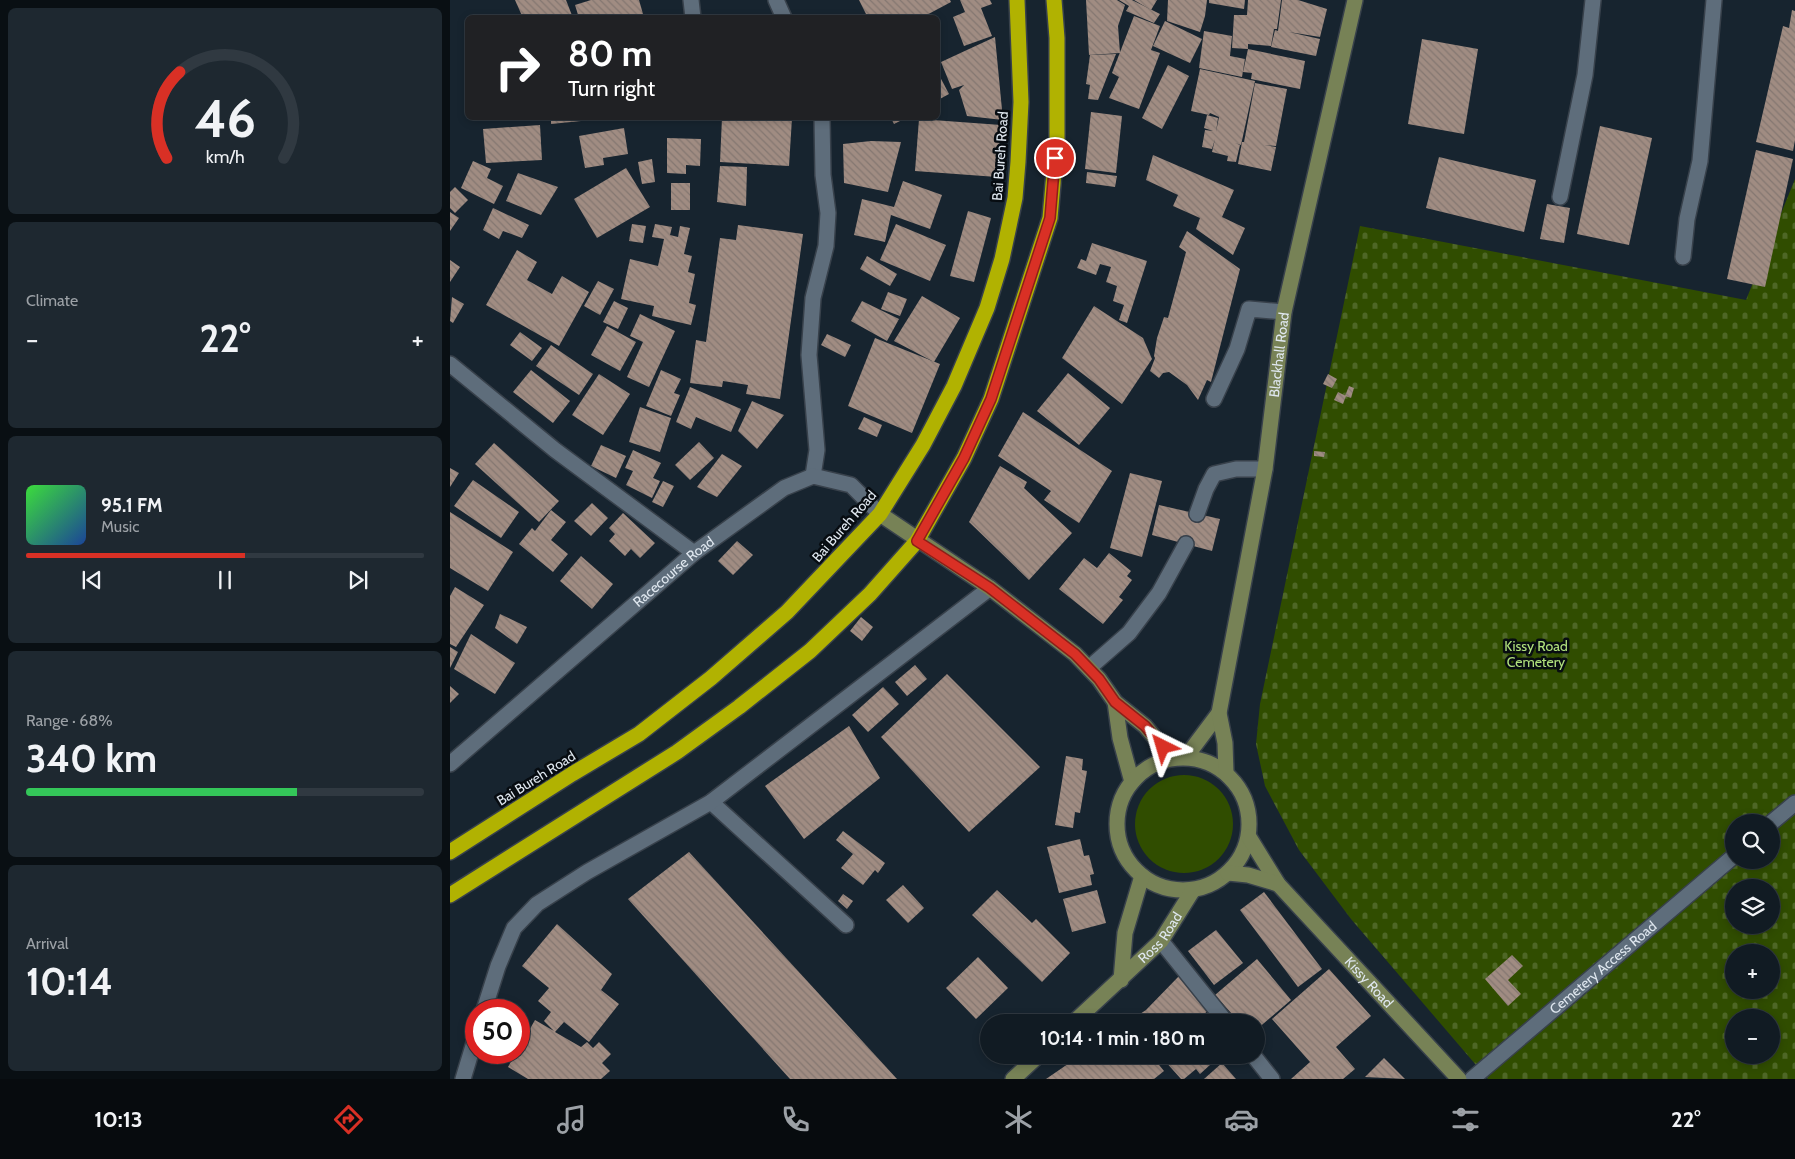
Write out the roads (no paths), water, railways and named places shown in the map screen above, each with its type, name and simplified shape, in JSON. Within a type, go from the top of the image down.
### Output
[{"type":"highway","name":"Bai Bureh Road","points":[[450,852],[572,774],[639,734],[704,684],[787,612],[880,514],[923,445],[954,386],[987,308],[1002,259],[1015,198],[1018,162],[1021,93],[1017,0]]},
{"type":"highway","points":[[450,895],[677,752],[739,707],[810,651],[870,594],[917,541],[964,458],[991,399],[1050,218],[1057,138],[1054,0]]},
{"type":"main road","name":"Blackhall Road","points":[[1226,773],[1225,743],[1219,713],[1265,470],[1284,312],[1355,0]]},
{"type":"main road","points":[[880,514],[917,541],[990,588],[1075,654],[1089,668],[1115,702],[1145,726],[1179,758]]},
{"type":"main road","points":[[1115,702],[1120,738],[1132,782]]},
{"type":"main road","name":"Blackhall Road","points":[[1179,758],[1219,713]]},
{"type":"main road","points":[[1179,758],[1207,762],[1226,773],[1238,787],[1246,802],[1250,820],[1249,837],[1242,857],[1228,874],[1212,884],[1193,890],[1166,888],[1142,876],[1123,852],[1116,823],[1118,808],[1132,782],[1150,767],[1179,758]]},
{"type":"main road","name":"Kissy Road","points":[[1249,837],[1278,884],[1459,1079]]},
{"type":"main road","points":[[1228,874],[1248,875],[1278,884]]},
{"type":"main road","name":"Ross Road","points":[[1121,980],[1125,933],[1142,876]]},
{"type":"main road","name":"Ross Road","points":[[1083,1014],[1161,941],[1193,890]]},
{"type":"main road","points":[[1015,1078],[1030,1064]]},
{"type":"street","points":[[691,0],[693,15]]},
{"type":"street","points":[[776,0],[783,15]]},
{"type":"street","points":[[1560,197],[1585,75],[1593,0]]},
{"type":"street","points":[[1683,257],[1687,219],[1700,160],[1714,0]]},
{"type":"street","points":[[822,120],[823,175],[828,213],[826,246],[814,298],[809,355],[817,450],[813,476],[851,485],[880,514]]},
{"type":"street","points":[[1214,399],[1237,349],[1249,309],[1284,312]]},
{"type":"street","points":[[450,364],[555,450],[694,553]]},
{"type":"street","points":[[1197,514],[1214,474],[1236,468],[1265,470]]},
{"type":"street","name":"Racecourse Road","points":[[450,764],[694,553],[784,488],[813,476]]},
{"type":"street","points":[[1089,668],[1129,633],[1159,593],[1186,544]]},
{"type":"street","points":[[488,999],[498,966],[514,928],[537,904],[587,872],[711,802],[990,588]]},
{"type":"street","points":[[711,802],[846,925]]},
{"type":"street","points":[[1780,816],[1795,803]]},
{"type":"street","name":"Cemetery Access Road","points":[[1472,1079],[1725,864]]},
{"type":"street","points":[[1161,941],[1220,1014]]},
{"type":"street","points":[[463,1079],[468,1064]]},
{"type":"street","points":[[1260,1064],[1272,1079]]},
{"type":"park label","name":"Kissy Road Cemetery","points":[[1536,654]]}]
